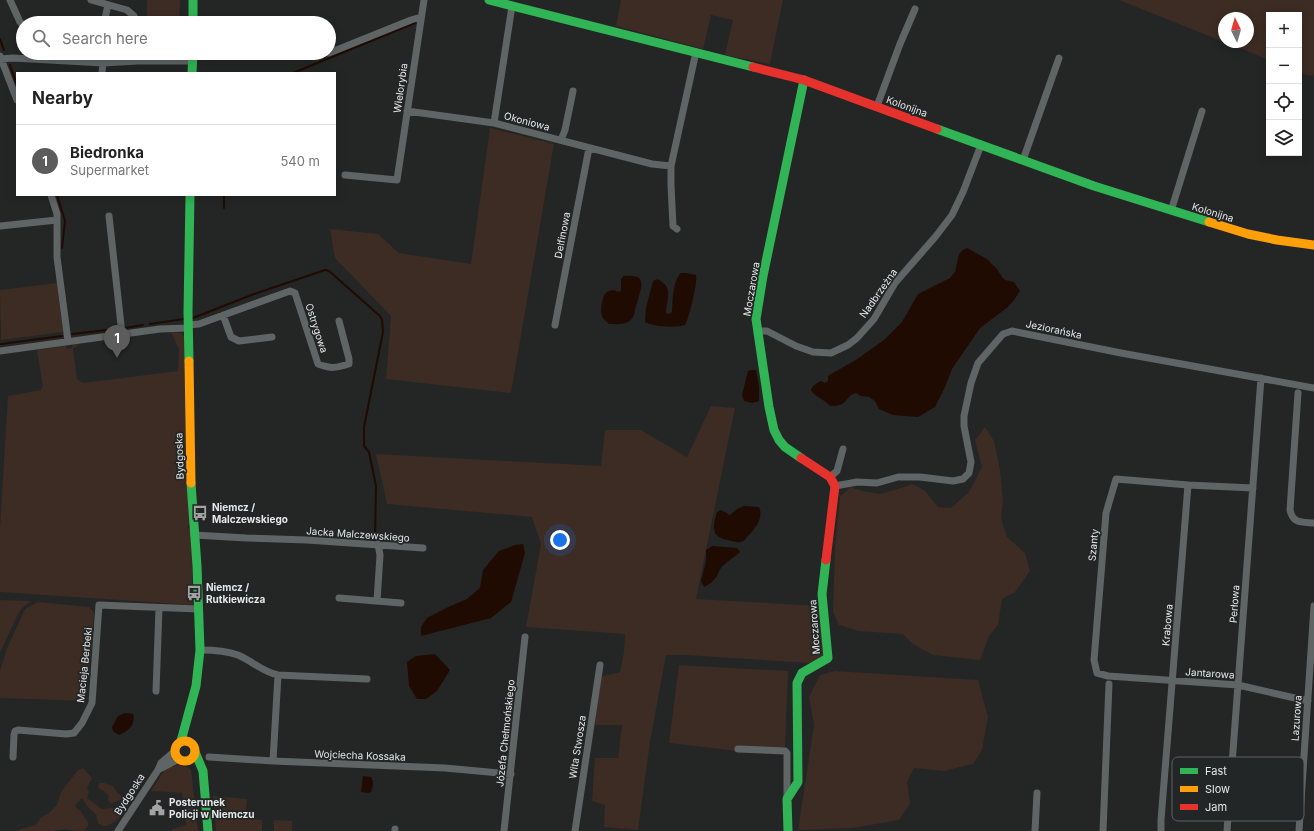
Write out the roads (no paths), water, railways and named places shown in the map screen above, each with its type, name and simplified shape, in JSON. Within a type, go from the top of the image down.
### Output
[{"type":"street","points":[[10,0],[17,16]]},
{"type":"street","points":[[91,0],[131,12],[134,16]]},
{"type":"street","points":[[193,0],[193,16]]},
{"type":"street","name":"Wielorybia","points":[[345,175],[397,180],[424,0]]},
{"type":"street","name":"Kolonijna","points":[[489,0],[804,80],[1094,186],[1248,234],[1314,245]]},
{"type":"street","points":[[106,16],[108,5]]},
{"type":"street","name":"Okoniowa","points":[[512,6],[494,123],[652,164],[671,166]]},
{"type":"street","points":[[877,106],[915,9]]},
{"type":"street","points":[[336,50],[421,17]]},
{"type":"street","points":[[677,229],[674,226],[671,166],[696,52]]},
{"type":"street","points":[[16,58],[0,58],[16,98]]},
{"type":"street","points":[[1023,160],[1059,58]]},
{"type":"street","points":[[49,60],[103,63],[120,60]]},
{"type":"street","points":[[192,72],[193,60]]},
{"type":"street","points":[[102,72],[103,63]]},
{"type":"street","name":"Moczarowa","points":[[787,799],[798,782],[798,682],[802,673],[828,658],[822,594],[835,486],[830,477],[785,447],[774,430],[768,406],[756,319],[804,80]]},
{"type":"street","points":[[561,140],[565,130],[573,91]]},
{"type":"street","points":[[407,111],[494,123]]},
{"type":"street","points":[[1171,210],[1202,111]]},
{"type":"street","name":"Nadbrzeżna","points":[[758,331],[768,331],[796,346],[813,352],[830,353],[848,345],[857,338],[874,319],[895,283],[936,236],[952,215],[963,192],[981,145]]},
{"type":"street","name":"Delfinowa","points":[[555,325],[589,148]]},
{"type":"street","points":[[51,196],[56,207],[57,258],[68,341]]},
{"type":"street","name":"Bydgoska","points":[[186,742],[189,715],[196,686],[200,650],[190,470],[188,326],[190,196]]},
{"type":"street","points":[[109,216],[122,334]]},
{"type":"street","points":[[0,226],[57,220]]},
{"type":"street","name":"Ostrygowa","points":[[223,315],[284,292],[290,291],[295,293],[318,364],[327,368],[334,368],[349,364],[339,321]]},
{"type":"street","points":[[0,351],[188,326],[199,324],[223,315],[231,337],[240,341],[272,337]]},
{"type":"street","name":"Jeziorańska","points":[[835,486],[857,482],[877,483],[898,477],[920,477],[953,481],[963,480],[969,473],[971,462],[964,426],[964,416],[971,383],[978,363],[1003,334],[1012,331],[1121,353],[1314,388]]},
{"type":"street","name":"Perłowa","points":[[1232,757],[1261,378]]},
{"type":"street","points":[[1298,393],[1290,510],[1291,516],[1297,521],[1314,523]]},
{"type":"street","points":[[830,477],[837,471],[843,449]]},
{"type":"street","name":"Szanty","points":[[1108,676],[1097,673],[1094,660],[1106,513],[1116,479],[1188,485]]},
{"type":"street","points":[[1188,485],[1253,488]]},
{"type":"street","name":"Krabowa","points":[[1161,831],[1160,820],[1173,680],[1188,485]]},
{"type":"street","name":"Jacka Malczewskiego","points":[[194,535],[378,544],[423,548]]},
{"type":"street","points":[[377,601],[380,555],[378,544]]},
{"type":"street","points":[[339,598],[401,602]]},
{"type":"street","name":"Macieja Berbeki","points":[[13,757],[15,731],[66,734],[74,733],[82,723],[92,703],[99,604],[159,608]]},
{"type":"street","name":"Lazurowa","points":[[1304,759],[1314,606]]},
{"type":"street","points":[[156,691],[159,608],[198,609]]},
{"type":"street","name":"Józefa Chełmońskiego","points":[[504,831],[525,637]]},
{"type":"street","points":[[200,650],[226,652],[238,655],[269,672],[278,675],[367,680]]},
{"type":"street","name":"Wita Stwosza","points":[[575,831],[600,665]]},
{"type":"street","points":[[273,761],[278,675]]},
{"type":"street","name":"Jantarowa","points":[[1108,676],[1238,685],[1308,701]]},
{"type":"street","points":[[1103,831],[1108,684]]},
{"type":"street","points":[[202,776],[181,757],[177,745],[186,742],[194,746],[195,752],[202,767],[208,831]]},
{"type":"street","points":[[738,749],[785,750],[787,753],[788,831]]},
{"type":"street","points":[[181,757],[192,758],[195,752]]},
{"type":"street","name":"Wojciecha Kossaka","points":[[209,756],[273,761],[445,768],[511,774]]},
{"type":"street","name":"Bydgoska","points":[[118,831],[158,770],[181,757]]},
{"type":"street","points":[[1035,831],[1037,793]]},
{"type":"street","name":"Perłowa","points":[[1227,831],[1228,821]]},
{"type":"street","name":"Lazurowa","points":[[1299,831],[1300,821]]},
{"type":"waterway","points":[[336,55],[415,23]]},
{"type":"waterway","points":[[0,39],[4,50]]},
{"type":"waterway","points":[[295,72],[325,60]]},
{"type":"waterway","points":[[10,65],[16,82]]},
{"type":"waterway","points":[[57,196],[65,221],[62,248]]},
{"type":"waterway","points":[[224,196],[224,208]]},
{"type":"waterway","points":[[193,318],[254,294],[325,270],[329,271],[380,316],[382,320],[383,332],[364,427],[364,446],[369,452],[376,486],[375,541]]},
{"type":"waterway","points":[[150,324],[184,319]]},
{"type":"waterway","points":[[125,328],[143,325]]},
{"type":"waterway","points":[[72,334],[116,329]]},
{"type":"waterway","points":[[1,344],[62,336]]},
{"type":"place","name":"Biedronka","points":[[117,358]]},
{"type":"place","name":"Niemcz / Malczewskiego","points":[[200,513]]},
{"type":"place","name":"Niemcz / Rutkiewicza","points":[[194,593]]},
{"type":"place","name":"Posterunek Policji w Niemczu","points":[[157,808]]}]
